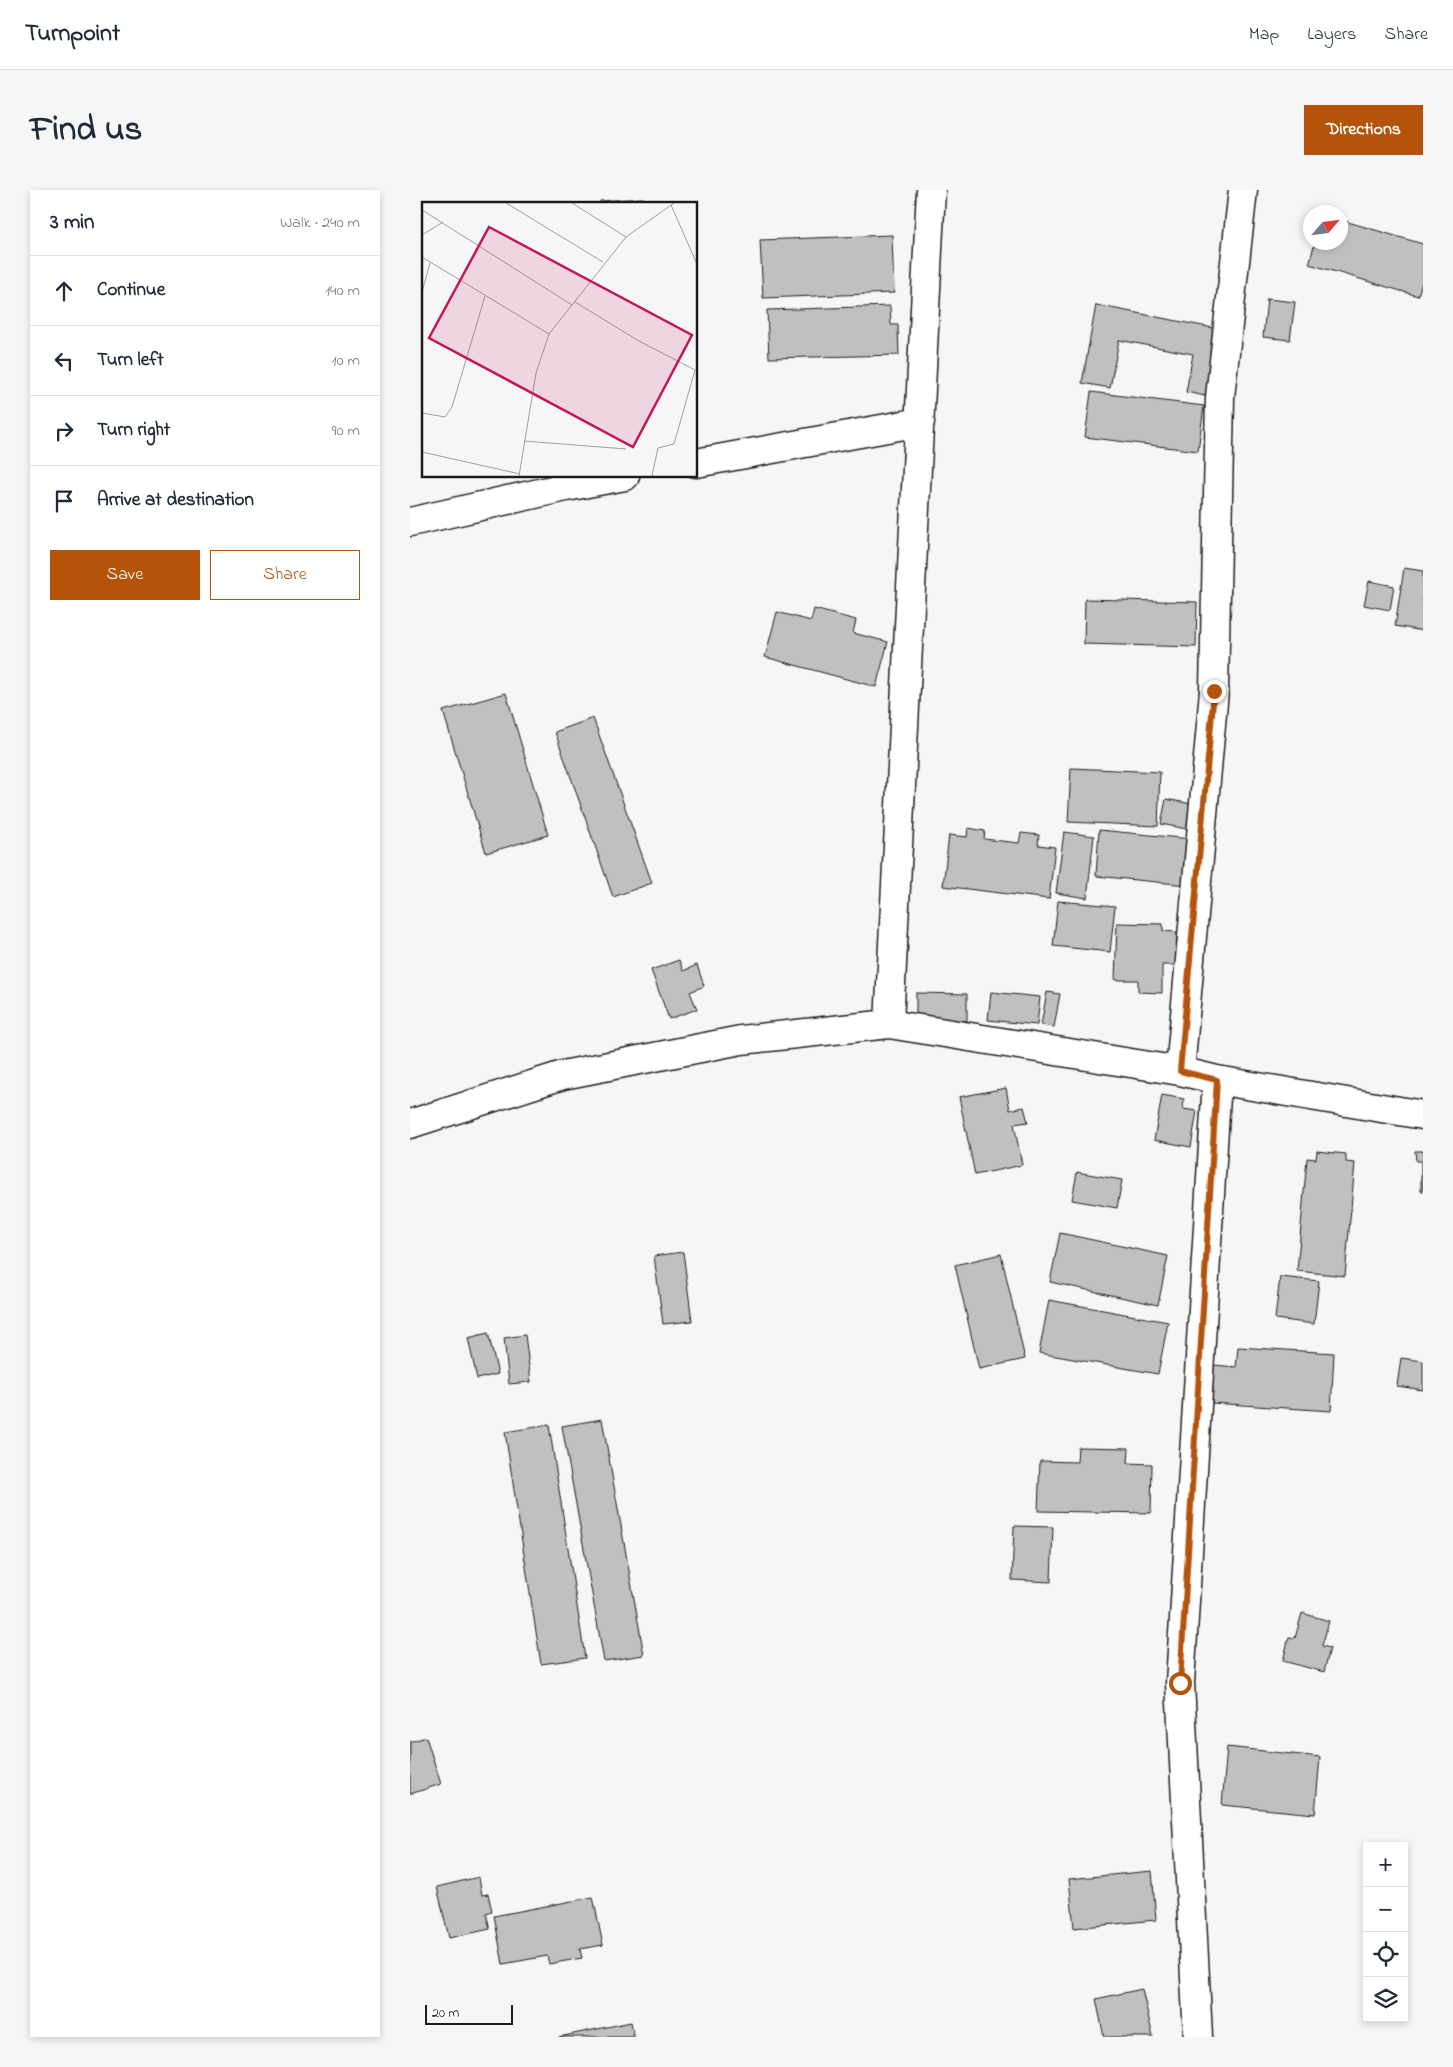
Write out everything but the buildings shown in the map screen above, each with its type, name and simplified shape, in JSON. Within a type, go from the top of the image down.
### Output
[{"type":"street","points":[[889,1024],[931,190]]},
{"type":"street","points":[[1180,1071],[1214,691],[1220,397],[1244,190]]},
{"type":"street","points":[[698,463],[920,422]]},
{"type":"street","points":[[410,522],[614,478]]},
{"type":"street","points":[[410,1124],[563,1075],[741,1040],[889,1024],[1180,1071],[1217,1080],[1423,1115]]},
{"type":"street","points":[[1198,2037],[1180,1683],[1217,1080]]},
{"type":"route","points":[[1180,1683],[1217,1080],[1180,1071],[1214,691]]}]
